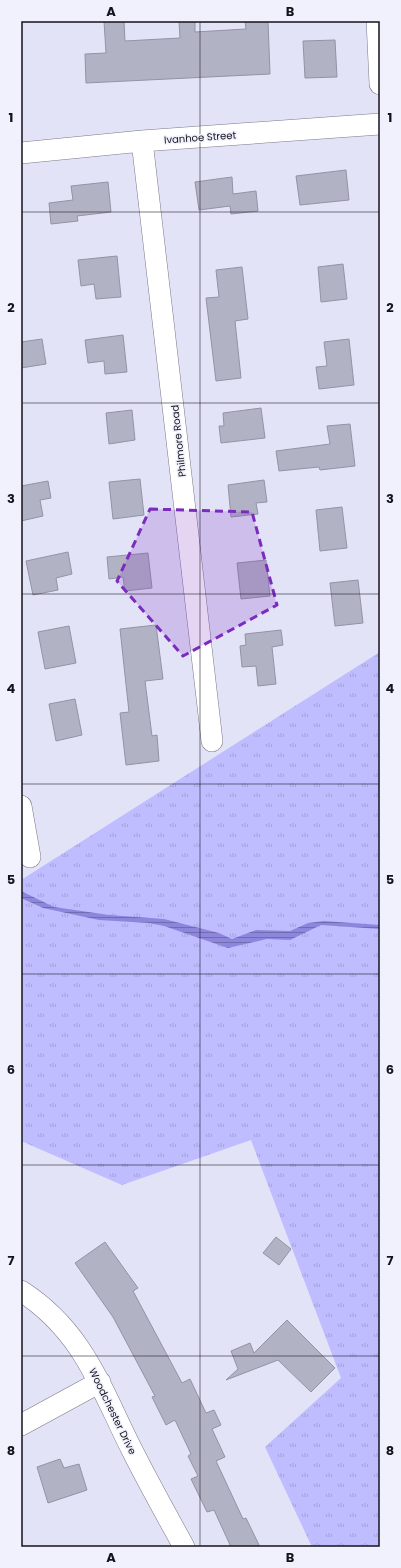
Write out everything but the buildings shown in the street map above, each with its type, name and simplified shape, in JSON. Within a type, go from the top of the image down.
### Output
[{"type":"street","points":[[377,21],[380,84]]},
{"type":"street","name":"Ivanhoe Street","points":[[21,153],[142,141],[380,124]]},
{"type":"street","name":"Philmore Road","points":[[142,141],[212,741]]},
{"type":"street","points":[[21,806],[30,857]]},
{"type":"street","name":"Woodchester Drive","points":[[21,1291],[38,1302],[65,1328],[85,1356],[100,1382],[149,1484],[184,1547]]},
{"type":"street","points":[[21,1425],[100,1382]]},
{"type":"highlighted area","points":[[150,509],[252,512],[277,605],[183,656],[117,581]]},
{"type":"green space","points":[[380,652],[380,1547],[312,1547],[265,1447],[341,1378],[251,1140],[122,1185],[21,1141],[21,880]]},
{"type":"shaded area","points":[[21,891],[54,907],[109,915],[164,919],[219,933],[232,939],[256,930],[290,931],[308,923],[324,921],[380,925],[380,929],[321,925],[290,940],[267,939],[228,948],[164,926],[149,923],[99,920],[43,908],[21,898]]}]
